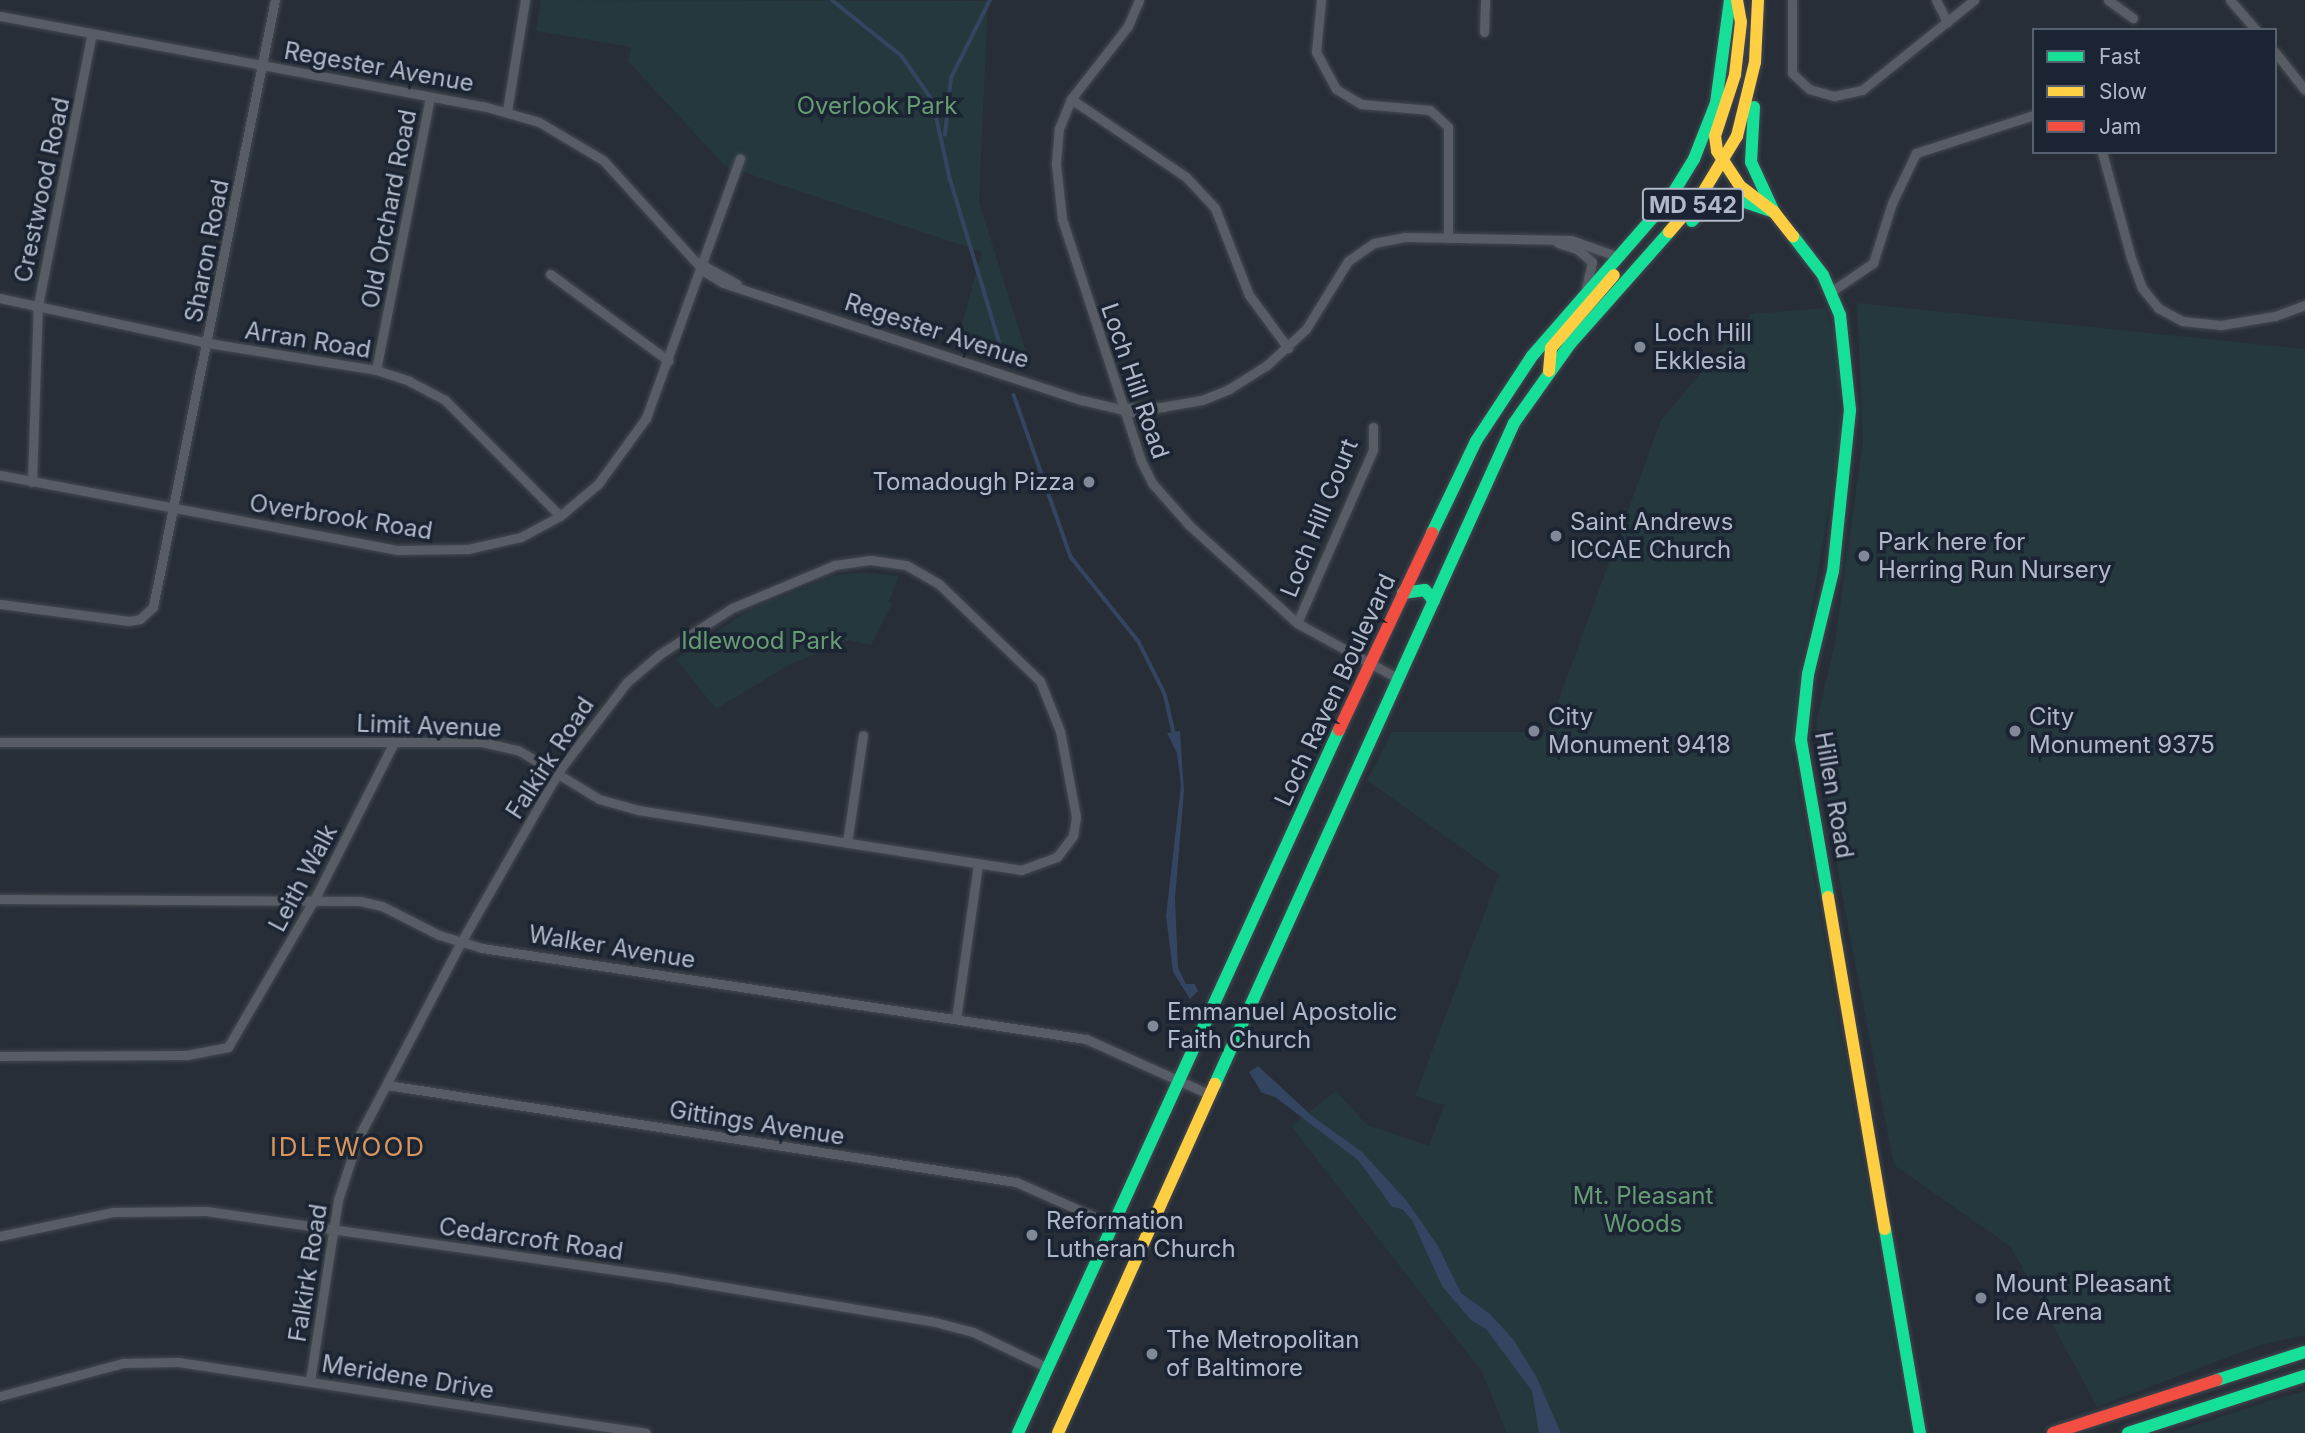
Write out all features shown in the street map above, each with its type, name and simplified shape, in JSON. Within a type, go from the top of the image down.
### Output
[{"type":"main road","name":"Loch Raven Boulevard","points":[[1018,1433],[1369,664],[1476,442],[1532,356],[1670,198],[1707,132],[1722,71],[1730,0]]},
{"type":"main road","points":[[1722,162],[1715,136],[1735,75],[1741,22],[1737,0]]},
{"type":"main road","name":"MD 542","points":[[1399,679],[1514,423],[1549,372],[1637,267],[1696,202],[1722,162],[1744,116],[1755,62],[1758,0]]},
{"type":"main road","points":[[1755,62],[1751,162],[1756,181],[1774,212]]},
{"type":"main road","name":"Hillen Road","points":[[1722,162],[1740,186],[1774,212],[1832,291],[1840,315],[1848,377],[1847,464],[1832,570],[1806,686],[1801,740],[1920,1433]]},
{"type":"main road","points":[[1637,267],[1668,246],[1705,207],[1720,199],[1742,199],[1774,212]]},
{"type":"main road","points":[[1549,372],[1551,348],[1614,276],[1619,257]]},
{"type":"main road","points":[[1403,593],[1425,590],[1434,601]]},
{"type":"main road","points":[[1058,1433],[1399,679]]},
{"type":"main road","points":[[2053,1433],[2305,1352]]},
{"type":"main road","points":[[2128,1433],[2305,1376]]},
{"type":"street","name":"Sharon Road","points":[[0,604],[141,619],[155,600],[275,0]]},
{"type":"street","points":[[507,111],[525,0]]},
{"type":"street","name":"Loch Hill Road","points":[[1139,0],[1128,26],[1071,99],[1057,147],[1059,204],[1122,408],[1146,474],[1163,496],[1297,623],[1399,679]]},
{"type":"street","points":[[1321,0],[1317,52],[1336,89],[1361,104],[1430,110],[1448,127],[1448,238]]},
{"type":"street","points":[[1484,32],[1485,0]]},
{"type":"street","points":[[1791,0],[1792,73],[1809,89],[1828,95],[1861,90],[1974,0]]},
{"type":"street","points":[[1936,0],[1947,22]]},
{"type":"street","points":[[2108,0],[2133,18]]},
{"type":"street","points":[[2230,0],[2254,28]]},
{"type":"street","name":"Regester Avenue","points":[[0,16],[507,111],[539,121],[590,149],[714,277],[740,288],[1082,400],[1132,412],[1167,408],[1229,389],[1288,348],[1306,329],[1348,261],[1359,251],[1388,239],[1556,242],[1580,240],[1619,257]]},
{"type":"street","name":"Crestwood Road","points":[[33,482],[38,305],[92,33]]},
{"type":"street","points":[[2277,55],[2305,90]]},
{"type":"street","name":"Old Orchard Road","points":[[376,370],[430,97]]},
{"type":"street","points":[[1071,99],[1197,188],[1221,219],[1249,295],[1288,348]]},
{"type":"street","points":[[1832,291],[1873,263],[1892,203],[1916,153],[2032,116]]},
{"type":"street","points":[[2103,154],[2131,258],[2142,288],[2158,308],[2182,321],[2221,326],[2275,316],[2305,305]]},
{"type":"street","name":"Overbrook Road","points":[[0,475],[174,509],[431,553],[521,537],[561,516],[598,484],[632,443],[669,361],[699,262],[717,228],[740,159]]},
{"type":"street","name":"Regester Avenue","points":[[1556,242],[1577,249],[1592,262],[1592,275],[1579,301]]},
{"type":"street","points":[[550,274],[669,361]]},
{"type":"street","name":"Arran Road","points":[[0,298],[208,343],[376,370],[445,400],[561,516]]},
{"type":"street","name":"Loch Hill Court","points":[[1297,623],[1373,450],[1373,427]]},
{"type":"street","name":"Falkirk Road","points":[[310,1381],[334,1229],[351,1155],[387,1085],[461,942],[558,774],[594,720],[627,682],[698,628],[732,608],[835,565],[894,561],[939,584],[1025,661],[1040,681],[1068,765],[1076,817],[1073,836]]},
{"type":"street","points":[[847,843],[863,735]]},
{"type":"street","name":"Limit Avenue","points":[[0,742],[394,742],[505,746],[599,799],[638,810],[978,865],[1034,869],[1057,857],[1073,836]]},
{"type":"street","name":"Leith Walk","points":[[0,1056],[206,1054],[228,1047],[242,1029],[314,900],[394,742]]},
{"type":"street","points":[[956,1018],[978,865]]},
{"type":"street","name":"Walker Avenue","points":[[0,899],[314,900],[382,906],[461,942],[1086,1039],[1211,1095]]},
{"type":"street","name":"Gittings Avenue","points":[[387,1085],[1016,1182],[1113,1225]]},
{"type":"street","name":"Cedarcroft Road","points":[[0,1236],[113,1212],[178,1209],[334,1229],[931,1321],[973,1332],[1048,1368]]},
{"type":"street","name":"Meridene Drive","points":[[0,1395],[101,1367],[145,1361],[310,1381],[646,1433]]},
{"type":"green space","name":"Overlook Park","points":[[541,0],[988,1],[979,202],[1031,368],[956,345],[982,252],[725,166],[628,61],[631,47],[536,31]]},
{"type":"green space","points":[[1857,303],[2305,349],[2305,1335],[2260,1345],[2097,1407],[2011,1247],[1894,1165],[1840,884],[1816,723],[1835,643],[1863,441]]},
{"type":"green space","name":"Mt. Pleasant Woods","points":[[1826,308],[1838,350],[1841,436],[1798,687],[1793,757],[1910,1433],[1507,1433],[1482,1372],[1291,1126],[1336,1091],[1367,1125],[1429,1146],[1444,1105],[1415,1096],[1499,875],[1367,780],[1392,732],[1547,732],[1661,420],[1751,314]]},
{"type":"green space","name":"Idlewood Park","points":[[863,572],[899,576],[889,602],[892,604],[871,645],[849,640],[789,665],[716,709],[676,659],[751,609],[833,576]]},
{"type":"green space","points":[[2305,1391],[2305,1433],[2171,1433],[2275,1399]]},
{"type":"water","points":[[1180,731],[1184,791],[1175,898],[1178,968],[1186,984],[1195,984],[1198,991],[1190,999],[1173,972],[1166,916],[1181,785],[1177,753],[1167,733]]},
{"type":"water","points":[[1258,1066],[1312,1116],[1362,1152],[1406,1200],[1438,1246],[1461,1293],[1490,1314],[1513,1339],[1536,1376],[1561,1433],[1539,1433],[1532,1391],[1486,1329],[1471,1320],[1442,1286],[1412,1220],[1402,1209],[1392,1207],[1358,1160],[1275,1097],[1262,1093],[1249,1072]]},
{"type":"waterway","points":[[832,0],[902,56],[933,101],[950,178],[1004,357]]},
{"type":"waterway","points":[[945,135],[951,78],[990,0]]},
{"type":"waterway","points":[[1014,395],[1071,557],[1139,642],[1165,694],[1174,733]]},
{"type":"traffic: fast","points":[[1432,533],[1476,441],[1532,356],[1670,198],[1694,159],[1716,103],[1730,0]]},
{"type":"traffic: fast","points":[[1754,107],[1751,162],[1774,212]]},
{"type":"traffic: fast","points":[[1692,221],[1705,207],[1730,197],[1774,212]]},
{"type":"traffic: fast","points":[[1215,1084],[1514,423],[1570,344],[1669,232]]},
{"type":"traffic: fast","points":[[1793,236],[1823,275],[1840,315],[1850,410],[1833,571],[1808,674],[1801,740],[1828,897]]},
{"type":"traffic: fast","points":[[1403,593],[1425,590],[1434,601]]},
{"type":"traffic: fast","points":[[1018,1433],[1339,730]]},
{"type":"traffic: fast","points":[[1885,1229],[1920,1433]]},
{"type":"traffic: fast","points":[[2217,1380],[2305,1352]]},
{"type":"traffic: fast","points":[[2128,1433],[2305,1376]]},
{"type":"traffic: slow","points":[[1737,0],[1741,22],[1735,75],[1715,136],[1717,151],[1740,186],[1774,212],[1793,236]]},
{"type":"traffic: slow","points":[[1669,232],[1702,194],[1737,136],[1755,62],[1758,0]]},
{"type":"traffic: slow","points":[[1549,371],[1551,348],[1614,275]]},
{"type":"traffic: slow","points":[[1828,897],[1885,1229]]},
{"type":"traffic: slow","points":[[1058,1433],[1215,1084]]},
{"type":"traffic: jam","points":[[1339,730],[1432,533]]},
{"type":"traffic: jam","points":[[2053,1433],[2217,1380]]},
{"type":"place","name":"Loch Hill Ekklesia","points":[[1640,347]]},
{"type":"place","name":"Tomadough Pizza","points":[[1089,482]]},
{"type":"place","name":"Saint Andrews ICCAE Church","points":[[1556,536]]},
{"type":"place","name":"Park here for Herring Run Nursery","points":[[1864,556]]},
{"type":"place","name":"City Monument 9418","points":[[1534,731]]},
{"type":"place","name":"City Monument 9375","points":[[2015,731]]},
{"type":"place","name":"Emmanuel Apostolic Faith Church","points":[[1153,1026]]},
{"type":"place","name":"Reformation Lutheran Church","points":[[1032,1235]]},
{"type":"place","name":"Mount Pleasant Ice Arena","points":[[1981,1298]]},
{"type":"place","name":"The Metropolitan of Baltimore","points":[[1152,1354]]},
{"type":"district","name":"IDLEWOOD","points":[[348,1147]]}]
